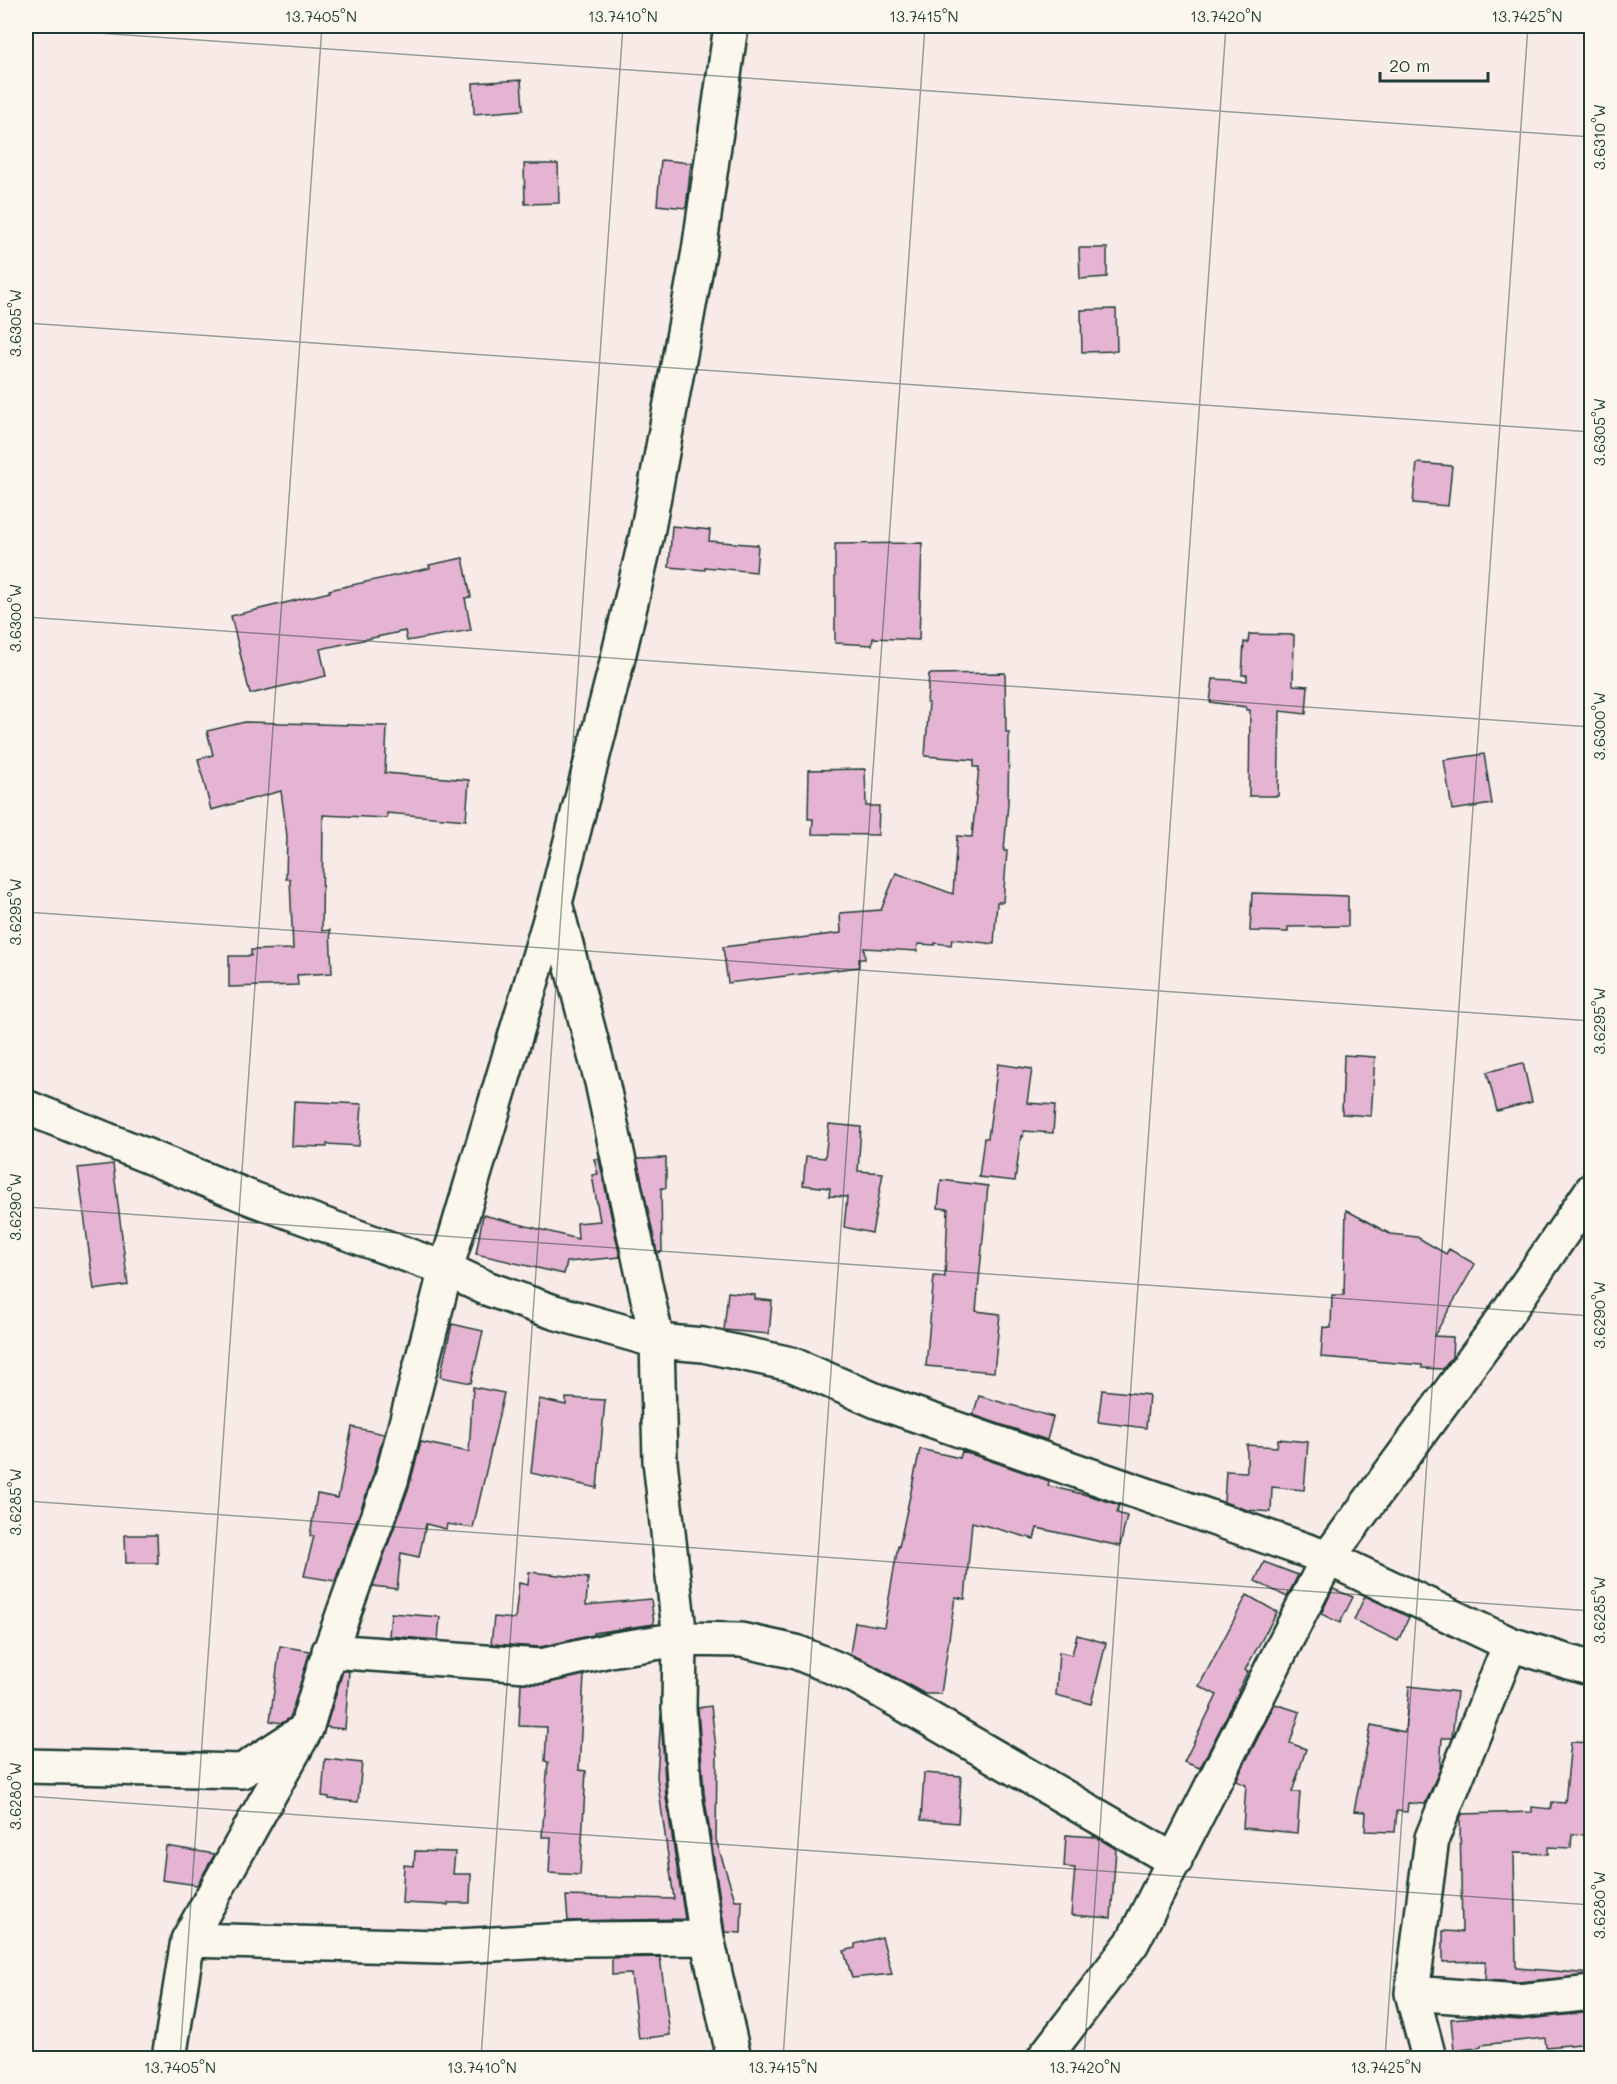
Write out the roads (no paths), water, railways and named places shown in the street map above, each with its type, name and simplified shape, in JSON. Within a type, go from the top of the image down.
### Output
[{"type":"street","points":[[169,2058],[188,1940],[306,1729],[329,1652],[391,1481],[446,1269],[555,903],[647,534],[699,251],[731,26]]},
{"type":"street","points":[[555,903],[603,1082],[657,1341],[660,1461],[680,1639],[679,1708],[685,1795],[707,1938],[734,2058]]},
{"type":"street","points":[[26,1107],[256,1200],[446,1269],[486,1288],[554,1312],[657,1341],[703,1345],[791,1364],[879,1402],[1328,1558],[1510,1644],[1592,1669]]},
{"type":"street","points":[[1044,2058],[1132,1943],[1328,1558],[1499,1326],[1592,1190]]},
{"type":"street","points":[[329,1652],[541,1666],[610,1650],[680,1639],[741,1640],[796,1652],[857,1677],[1175,1861]]},
{"type":"street","points":[[1429,2058],[1412,1993],[1432,1838],[1510,1644]]},
{"type":"street","points":[[26,1766],[242,1771],[306,1729]]},
{"type":"street","points":[[188,1940],[439,1947],[584,1939],[707,1938]]},
{"type":"street","points":[[1412,1993],[1518,2001],[1592,1993]]}]
